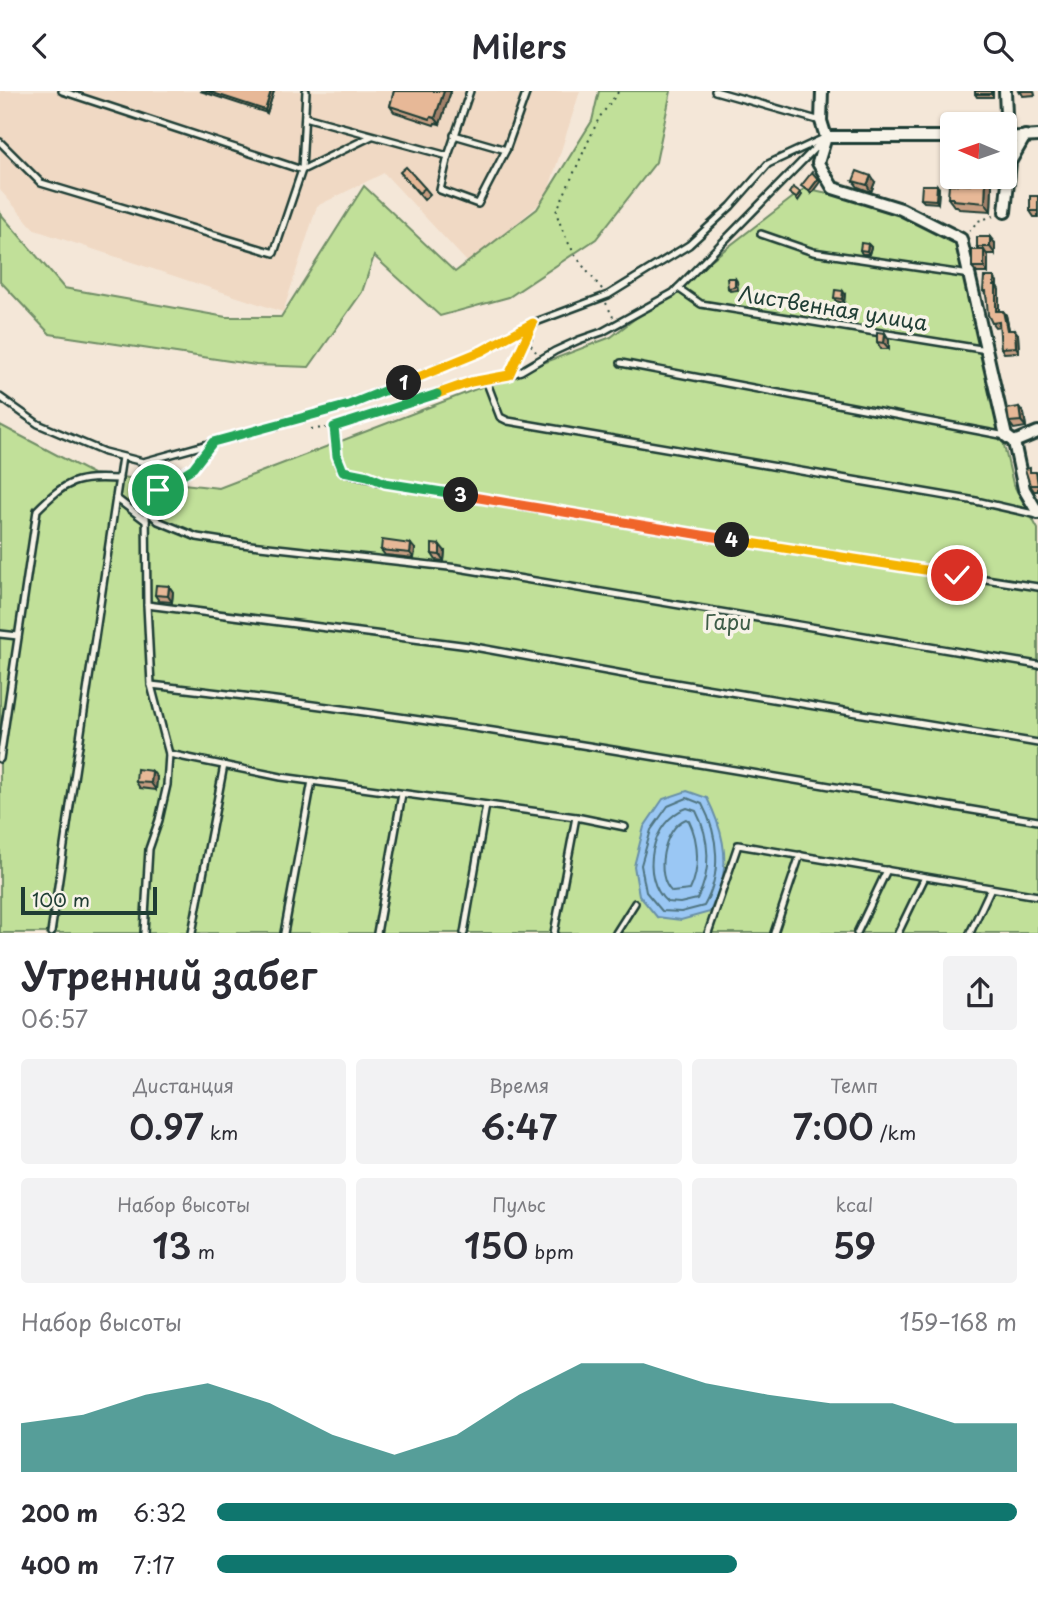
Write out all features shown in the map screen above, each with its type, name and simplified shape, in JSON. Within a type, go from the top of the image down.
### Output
[{"type":"street","points":[[822,91],[821,121],[826,137],[818,163],[833,188],[901,209],[961,239],[1010,439],[1024,489],[1038,514]]},
{"type":"street","points":[[1005,91],[1005,112]]},
{"type":"street","points":[[1017,137],[1038,136]]},
{"type":"street","points":[[826,137],[940,138]]},
{"type":"street","points":[[1005,212],[1010,162],[1025,137]]},
{"type":"street","points":[[1010,439],[1038,432]]},
{"type":"lane","points":[[62,91],[302,170],[372,136]]},
{"type":"lane","points":[[0,142],[41,183],[274,253],[302,170],[306,91]]},
{"type":"lane","points":[[470,91],[454,135],[440,190],[478,204],[506,150],[527,91]]},
{"type":"lane","points":[[715,91],[821,121]]},
{"type":"lane","points":[[305,117],[448,156]]},
{"type":"lane","points":[[454,135],[506,150]]},
{"type":"lane","points":[[0,397],[38,424],[104,451],[143,462],[349,405],[482,351],[533,323],[605,296],[690,245],[731,206],[768,164],[826,137]]},
{"type":"lane","points":[[826,137],[678,288],[652,307],[602,333],[579,339],[521,371],[471,382],[334,427],[337,456],[343,471],[385,483],[715,538],[1038,587]]},
{"type":"lane","points":[[761,234],[813,252],[970,275]]},
{"type":"lane","name":"Лиственная улица","points":[[678,288],[701,304],[987,350]]},
{"type":"lane","points":[[621,363],[1010,439]]},
{"type":"lane","points":[[486,383],[500,417],[508,421],[1038,514]]},
{"type":"lane","points":[[144,933],[149,849],[167,785],[169,754],[151,685],[146,509],[158,490],[193,468],[213,442]]},
{"type":"lane","points":[[51,933],[122,457]]},
{"type":"lane","points":[[0,759],[37,510],[60,487],[91,478],[119,479]]},
{"type":"lane","points":[[116,498],[146,521]]},
{"type":"lane","points":[[146,509],[158,521],[197,537],[458,568],[1038,664]]},
{"type":"lane","points":[[147,605],[469,646],[1038,743]]},
{"type":"lane","points":[[0,634],[18,636]]},
{"type":"lane","points":[[151,685],[262,697],[654,757],[1038,821]]},
{"type":"lane","points":[[169,754],[313,781],[576,817],[625,827]]},
{"type":"lane","points":[[192,933],[224,765]]},
{"type":"lane","points":[[284,933],[313,781]]},
{"type":"lane","points":[[376,933],[402,794]]},
{"type":"lane","points":[[464,933],[486,805]]},
{"type":"lane","points":[[554,933],[576,817]]},
{"type":"lane","points":[[708,933],[738,845],[1038,897]]},
{"type":"lane","points":[[774,933],[800,855]]},
{"type":"lane","points":[[857,933],[887,870]]},
{"type":"lane","points":[[898,933],[925,877]]},
{"type":"lane","points":[[970,933],[991,888]]},
{"type":"lane","points":[[616,933],[635,903]]},
{"type":"path","points":[[617,324],[605,296],[566,241],[556,212],[599,118],[619,91]]},
{"type":"path","points":[[961,239],[978,221],[1005,212]]},
{"type":"path","points":[[533,323],[531,345],[537,354],[548,355]]},
{"type":"path","points":[[509,375],[533,323]]},
{"type":"path","points":[[311,429],[334,427]]},
{"type":"shaded area","points":[[0,91],[580,91],[546,198],[469,264],[384,173],[317,206],[283,312],[35,230],[0,190]]},
{"type":"green space","points":[[599,91],[671,91],[656,162],[596,239],[509,297],[440,316],[374,256],[362,292],[309,367],[256,365],[50,334],[0,281],[0,213],[64,288],[226,317],[281,317],[364,186],[455,272],[537,209],[592,121]]},
{"type":"green space","name":"Гари","points":[[805,188],[891,207],[957,243],[1013,484],[1038,529],[1038,933],[0,933],[0,425],[93,474],[219,488],[611,337]]},
{"type":"water","points":[[687,791],[707,798],[715,817],[722,838],[722,880],[710,912],[681,920],[657,917],[639,895],[634,866],[644,827],[663,799]]},
{"type":"building","points":[[207,91],[271,91],[265,110]]},
{"type":"building","points":[[394,91],[444,91],[435,118],[430,119],[390,106]]},
{"type":"building","points":[[975,91],[991,91],[991,94],[975,94]]},
{"type":"building","points":[[406,167],[425,188],[419,193],[400,172]]},
{"type":"building","points":[[857,171],[871,176],[867,185],[853,181]]},
{"type":"building","points":[[812,172],[818,179],[809,191],[801,186]]},
{"type":"building","points":[[922,185],[937,185],[936,200],[921,199]]},
{"type":"building","points":[[793,187],[800,192],[796,198],[789,193]]},
{"type":"building","points":[[949,189],[986,189],[985,203],[948,198]]},
{"type":"building","points":[[1030,196],[1038,196],[1038,211],[1030,211]]},
{"type":"building","points":[[977,237],[990,237],[990,247],[977,247]]},
{"type":"building","points":[[861,243],[868,244],[867,251],[860,250]]},
{"type":"building","points":[[972,250],[984,250],[984,267],[972,267]]},
{"type":"building","points":[[984,277],[994,277],[996,311],[1003,311],[1007,330],[1015,330],[1016,347],[1001,348],[999,322],[992,323],[988,315],[986,291],[983,291]]},
{"type":"building","points":[[727,278],[735,278],[735,287],[728,288]]},
{"type":"building","points":[[835,290],[843,291],[842,299],[834,298]]},
{"type":"building","points":[[877,332],[885,333],[884,343],[877,342]]},
{"type":"building","points":[[1019,407],[1021,421],[1009,422],[1007,409]]},
{"type":"building","points":[[1030,468],[1030,472],[1036,472],[1038,485],[1030,485],[1025,469]]},
{"type":"building","points":[[382,540],[411,544],[410,553],[381,550]]},
{"type":"building","points":[[432,544],[440,545],[440,555],[432,554]]},
{"type":"building","points":[[156,585],[169,586],[168,596],[155,595]]},
{"type":"building","points":[[137,769],[152,771],[151,783],[136,782]]},
{"type":"route","points":[[158,490],[193,468],[213,442],[349,405],[482,351],[533,323],[509,375],[471,382],[334,427],[337,456],[343,471],[385,483],[957,575]]}]
